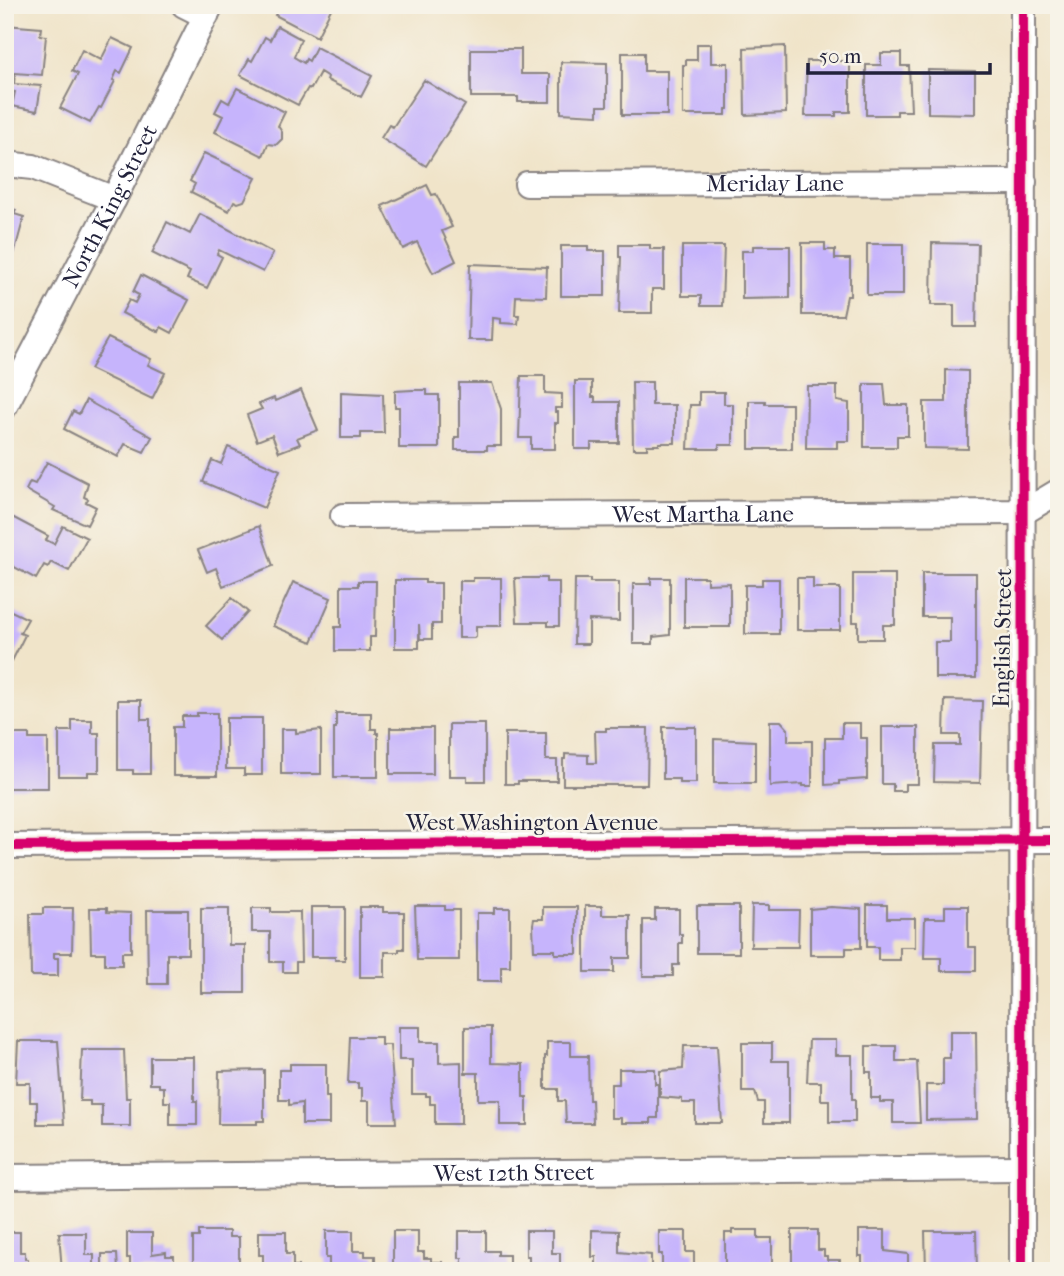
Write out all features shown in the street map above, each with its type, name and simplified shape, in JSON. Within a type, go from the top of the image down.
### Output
[{"type":"street","name":"English Street","points":[[1022,1271],[1023,5]]},
{"type":"street","name":"North King Street","points":[[5,406],[114,199],[200,9]]},
{"type":"street","points":[[5,164],[33,167],[114,199]]},
{"type":"street","name":"Meriday Lane","points":[[527,184],[1024,182]]},
{"type":"street","points":[[1024,512],[1059,491]]},
{"type":"street","name":"West Martha Lane","points":[[344,516],[1024,512]]},
{"type":"street","name":"West Washington Avenue","points":[[5,846],[1059,840]]},
{"type":"street","name":"West 12th Street","points":[[5,1177],[1021,1168]]},
{"type":"building","points":[[280,5],[333,5],[317,37],[275,15]]},
{"type":"building","points":[[5,25],[41,28],[40,35],[46,36],[42,75],[15,73],[14,84],[41,86],[37,111],[12,106],[15,92],[5,91]]},
{"type":"building","points":[[277,26],[301,39],[294,57],[304,63],[306,59],[309,61],[316,47],[372,76],[361,97],[327,80],[328,77],[320,72],[298,105],[240,75],[249,59],[252,61],[265,37],[270,40]]},
{"type":"building","points":[[112,38],[133,48],[121,73],[117,71],[113,80],[115,81],[101,108],[99,107],[90,123],[60,108],[78,74],[72,71],[82,50],[101,60]]},
{"type":"building","points":[[697,44],[711,44],[711,63],[728,63],[726,115],[683,115],[683,65],[686,65],[686,60],[697,60]]},
{"type":"building","points":[[785,46],[786,113],[745,115],[744,48]]},
{"type":"building","points":[[471,49],[521,49],[521,74],[550,74],[550,102],[518,102],[518,97],[471,97]]},
{"type":"building","points":[[622,53],[644,53],[644,71],[667,71],[667,115],[622,115]]},
{"type":"building","points":[[881,53],[901,53],[901,66],[909,66],[911,111],[897,111],[897,115],[866,115],[866,65],[881,65]]},
{"type":"building","points":[[807,61],[850,61],[850,112],[836,112],[836,116],[805,116]]},
{"type":"building","points":[[561,62],[607,63],[607,106],[598,106],[598,115],[561,113]]},
{"type":"building","points":[[928,70],[975,71],[975,114],[928,113]]},
{"type":"building","points":[[424,80],[465,105],[426,166],[381,138],[389,125],[393,127]]},
{"type":"building","points":[[237,88],[285,112],[278,126],[282,139],[276,145],[268,144],[263,156],[215,132],[223,116],[215,112],[222,99],[229,103]]},
{"type":"building","points":[[204,153],[256,178],[244,201],[234,201],[229,211],[191,192],[195,184],[190,181]]},
{"type":"building","points":[[427,185],[432,195],[436,194],[452,227],[442,231],[456,261],[433,273],[417,242],[403,249],[382,206]]},
{"type":"building","points":[[5,207],[16,210],[14,214],[24,217],[14,254],[10,254],[7,262],[5,261]]},
{"type":"building","points":[[200,214],[273,253],[263,272],[219,250],[217,254],[222,257],[207,288],[187,279],[190,272],[152,253],[167,222],[190,234]]},
{"type":"building","points":[[802,243],[825,243],[825,250],[835,250],[835,259],[850,259],[850,296],[847,296],[843,315],[802,315]]},
{"type":"building","points":[[932,243],[978,244],[976,327],[954,327],[954,305],[931,305]]},
{"type":"building","points":[[867,244],[903,244],[903,295],[867,295]]},
{"type":"building","points":[[619,245],[650,245],[650,249],[664,249],[664,289],[652,289],[652,313],[619,313]]},
{"type":"building","points":[[561,246],[588,246],[588,251],[605,251],[605,296],[561,296]]},
{"type":"building","points":[[682,246],[724,246],[722,306],[701,306],[701,296],[682,296]]},
{"type":"building","points":[[753,246],[790,246],[790,298],[742,299],[742,251],[753,251]]},
{"type":"building","points":[[470,264],[547,267],[546,297],[516,296],[515,315],[519,315],[518,324],[501,323],[501,319],[493,318],[492,340],[468,340]]},
{"type":"building","points":[[141,275],[189,300],[172,333],[161,327],[159,332],[122,313],[129,300],[135,303],[139,295],[133,292]]},
{"type":"building","points":[[108,338],[151,359],[148,365],[165,373],[152,399],[90,369]]},
{"type":"building","points":[[946,370],[968,371],[968,449],[924,448],[924,402],[946,402]]},
{"type":"building","points":[[521,376],[545,376],[545,393],[562,394],[562,408],[555,408],[555,412],[558,412],[558,423],[555,423],[555,449],[531,449],[531,438],[519,438]]},
{"type":"building","points":[[575,381],[592,381],[592,397],[595,397],[595,402],[619,402],[619,443],[591,443],[591,449],[575,449]]},
{"type":"building","points":[[632,382],[652,382],[652,405],[675,405],[675,443],[659,443],[647,445],[647,449],[633,449]]},
{"type":"building","points":[[459,383],[492,383],[501,409],[501,446],[487,446],[487,450],[455,450],[455,437],[459,437]]},
{"type":"building","points":[[864,384],[884,384],[886,405],[908,405],[908,436],[897,436],[897,447],[864,447]]},
{"type":"building","points":[[807,386],[837,386],[837,401],[849,403],[849,441],[837,441],[837,448],[806,448]]},
{"type":"building","points":[[301,390],[318,430],[297,438],[300,444],[279,452],[272,435],[257,441],[247,415],[262,409],[259,404],[274,398],[275,401]]},
{"type":"building","points":[[427,390],[427,395],[439,395],[439,448],[399,448],[399,407],[395,407],[395,391]]},
{"type":"building","points":[[341,392],[383,394],[384,433],[361,433],[361,438],[341,438]]},
{"type":"building","points":[[699,392],[724,392],[724,404],[733,404],[733,445],[719,445],[719,449],[688,449],[690,405],[699,405]]},
{"type":"building","points":[[86,400],[152,437],[144,452],[125,444],[118,457],[64,429],[73,411],[79,414]]},
{"type":"building","points":[[749,401],[792,404],[792,449],[749,449]]},
{"type":"building","points":[[228,447],[280,470],[264,508],[203,482],[212,460],[221,464]]},
{"type":"building","points":[[47,462],[88,483],[84,497],[88,499],[86,502],[96,507],[87,525],[53,510],[55,507],[26,490],[30,482],[35,484]]},
{"type":"building","points":[[12,517],[48,536],[46,540],[54,544],[63,526],[87,538],[69,571],[51,562],[48,567],[44,565],[36,579],[5,562],[5,539],[8,534],[5,530]]},
{"type":"building","points":[[259,526],[273,566],[223,586],[216,568],[207,572],[198,550]]},
{"type":"building","points":[[922,573],[976,573],[976,678],[935,678],[935,642],[950,642],[950,617],[922,617]]},
{"type":"building","points":[[853,574],[895,574],[895,625],[883,625],[883,639],[858,639],[858,622],[853,622]]},
{"type":"building","points":[[684,577],[707,577],[707,584],[730,583],[730,627],[684,627]]},
{"type":"building","points":[[473,578],[501,578],[501,626],[476,626],[474,638],[459,638],[459,581],[473,581]]},
{"type":"building","points":[[515,578],[546,578],[546,582],[559,582],[559,626],[548,626],[548,622],[517,622]]},
{"type":"building","points":[[651,578],[670,578],[670,635],[653,637],[653,644],[633,644],[633,584],[651,584]]},
{"type":"building","points":[[797,578],[813,578],[813,588],[840,588],[840,630],[797,630]]},
{"type":"building","points":[[575,579],[619,582],[619,621],[589,620],[589,644],[574,644]]},
{"type":"building","points":[[762,579],[779,579],[779,634],[745,634],[745,585],[762,585]]},
{"type":"building","points":[[395,580],[441,583],[441,624],[432,624],[432,639],[420,639],[419,624],[419,648],[395,648]]},
{"type":"building","points":[[358,581],[376,581],[375,637],[370,637],[370,651],[335,651],[335,627],[341,627],[341,586],[358,586]]},
{"type":"building","points":[[293,582],[331,598],[312,642],[273,626]]},
{"type":"building","points":[[232,598],[248,612],[222,640],[206,626]]},
{"type":"building","points":[[5,608],[28,619],[20,633],[25,635],[12,661],[5,658]]},
{"type":"building","points":[[118,700],[141,700],[141,719],[150,719],[150,774],[133,774],[133,770],[118,770]]},
{"type":"building","points":[[945,700],[982,701],[980,783],[934,782],[935,745],[960,745],[960,735],[944,735]]},
{"type":"building","points":[[197,713],[217,713],[217,776],[173,776],[173,727],[182,727],[182,716],[197,716]]},
{"type":"building","points":[[336,713],[371,713],[371,729],[376,729],[378,733],[378,777],[334,777]]},
{"type":"building","points":[[226,718],[262,718],[262,775],[244,775],[244,769],[226,769]]},
{"type":"building","points":[[72,720],[92,720],[92,733],[99,733],[99,772],[88,772],[88,776],[59,776],[59,731],[72,731]]},
{"type":"building","points":[[770,721],[781,721],[788,729],[788,741],[812,741],[812,786],[770,786]]},
{"type":"building","points":[[842,723],[860,723],[860,738],[867,738],[867,779],[825,785],[825,738],[842,738]]},
{"type":"building","points":[[449,724],[485,724],[485,781],[467,781],[467,776],[449,776]]},
{"type":"building","points":[[663,727],[696,727],[696,783],[663,779]]},
{"type":"building","points":[[882,727],[918,727],[918,784],[905,784],[905,791],[893,791],[893,784],[882,784]]},
{"type":"building","points":[[390,728],[433,728],[433,774],[390,774]]},
{"type":"building","points":[[606,728],[648,728],[647,785],[563,785],[565,754],[588,755],[588,763],[596,763],[595,731],[606,731]]},
{"type":"building","points":[[281,729],[296,729],[296,733],[321,730],[321,774],[281,774]]},
{"type":"building","points":[[505,733],[546,733],[546,760],[557,760],[557,781],[518,781],[518,784],[505,784]]},
{"type":"building","points":[[5,734],[29,734],[29,739],[48,739],[48,788],[5,788]]},
{"type":"building","points":[[714,739],[755,741],[755,783],[714,783]]},
{"type":"building","points":[[752,905],[769,905],[769,910],[799,910],[798,947],[751,947]]},
{"type":"building","points":[[867,905],[887,905],[887,918],[915,918],[915,947],[900,947],[900,960],[878,960],[878,947],[867,947]]},
{"type":"building","points":[[415,906],[445,906],[445,910],[459,910],[459,960],[417,960]]},
{"type":"building","points":[[585,906],[602,906],[602,915],[630,915],[630,958],[614,958],[614,972],[585,972]]},
{"type":"building","points":[[697,906],[739,906],[739,953],[697,953]]},
{"type":"building","points":[[945,906],[968,906],[968,947],[976,947],[976,971],[941,971],[941,958],[924,958],[925,918],[945,918]]},
{"type":"building","points":[[311,907],[345,907],[345,960],[335,960],[335,957],[311,957]]},
{"type":"building","points":[[360,907],[383,907],[383,912],[404,912],[404,949],[399,949],[399,952],[385,952],[385,977],[360,977]]},
{"type":"building","points":[[543,907],[577,907],[577,954],[534,950],[534,919],[543,919]]},
{"type":"building","points":[[43,908],[73,908],[72,953],[54,953],[54,958],[58,958],[58,976],[31,976],[30,914],[43,914]]},
{"type":"building","points":[[90,908],[131,913],[131,952],[122,952],[122,965],[105,965],[105,953],[91,953]]},
{"type":"building","points":[[201,908],[229,908],[229,945],[245,945],[245,993],[201,993]]},
{"type":"building","points":[[252,908],[271,908],[271,912],[300,912],[301,962],[296,962],[296,972],[283,972],[283,962],[270,962],[270,932],[252,932]]},
{"type":"building","points":[[494,908],[510,908],[510,966],[501,966],[501,981],[477,981],[477,913],[494,913]]},
{"type":"building","points":[[655,909],[679,909],[679,934],[682,934],[682,943],[679,943],[679,965],[673,965],[673,976],[643,976],[643,920],[655,920]]},
{"type":"building","points":[[810,909],[861,909],[861,948],[846,948],[846,955],[810,955]]},
{"type":"building","points":[[147,910],[188,910],[188,954],[167,954],[167,984],[148,984]]},
{"type":"building","points":[[399,1027],[420,1027],[420,1042],[439,1042],[439,1063],[461,1062],[461,1124],[435,1124],[435,1104],[430,1104],[430,1096],[412,1094],[412,1060],[399,1060]]},
{"type":"building","points":[[465,1027],[491,1027],[491,1063],[523,1064],[523,1097],[527,1097],[527,1125],[500,1125],[500,1100],[478,1100],[478,1073],[465,1073]]},
{"type":"building","points":[[950,1031],[976,1031],[977,1119],[926,1120],[926,1085],[943,1085],[943,1058],[950,1058]]},
{"type":"building","points":[[350,1037],[381,1037],[381,1045],[390,1045],[396,1123],[369,1123],[369,1101],[362,1101],[362,1088],[358,1088],[358,1083],[348,1083]]},
{"type":"building","points":[[809,1040],[836,1040],[836,1055],[852,1055],[855,1122],[829,1122],[829,1100],[821,1100],[821,1082],[807,1082]]},
{"type":"building","points":[[18,1041],[58,1041],[64,1124],[37,1124],[37,1102],[30,1102],[30,1083],[16,1083]]},
{"type":"building","points":[[547,1042],[571,1042],[571,1056],[588,1056],[589,1100],[592,1100],[593,1123],[566,1123],[565,1101],[558,1101],[558,1089],[545,1089]]},
{"type":"building","points":[[742,1043],[772,1043],[772,1061],[789,1061],[789,1123],[764,1123],[764,1102],[758,1102],[755,1092],[742,1092]]},
{"type":"building","points":[[684,1046],[717,1046],[722,1123],[695,1123],[695,1103],[682,1103],[682,1099],[660,1097],[660,1071],[683,1069]]},
{"type":"building","points":[[866,1046],[896,1046],[896,1061],[917,1061],[920,1123],[893,1123],[893,1102],[880,1102],[880,1098],[871,1098],[871,1072],[866,1072]]},
{"type":"building","points":[[82,1050],[124,1050],[126,1098],[130,1098],[130,1126],[102,1126],[102,1105],[90,1105],[90,1101],[80,1101]]},
{"type":"building","points":[[150,1057],[194,1057],[197,1125],[170,1125],[170,1102],[164,1102],[164,1087],[150,1084]]},
{"type":"building","points":[[290,1064],[326,1064],[329,1124],[302,1124],[302,1103],[289,1105],[289,1100],[279,1100],[279,1070],[290,1070]]},
{"type":"building","points":[[619,1069],[655,1069],[658,1118],[651,1118],[651,1123],[621,1123],[621,1118],[611,1118],[611,1084],[619,1084]]},
{"type":"building","points":[[264,1070],[264,1121],[257,1121],[257,1124],[218,1124],[219,1071]]},
{"type":"building","points":[[592,1230],[619,1231],[619,1252],[651,1255],[651,1271],[596,1271],[596,1257],[592,1257]]},
{"type":"building","points":[[732,1230],[758,1230],[758,1238],[772,1238],[772,1269],[725,1269],[725,1233],[732,1233]]},
{"type":"building","points":[[792,1230],[818,1230],[818,1250],[824,1250],[827,1260],[840,1260],[840,1271],[792,1271]]},
{"type":"building","points":[[859,1230],[885,1230],[885,1251],[908,1254],[908,1271],[862,1271]]},
{"type":"building","points":[[199,1231],[229,1231],[229,1237],[239,1237],[239,1271],[193,1271],[193,1237],[199,1237]]},
{"type":"building","points":[[326,1231],[353,1231],[353,1251],[365,1251],[365,1256],[375,1256],[375,1271],[329,1271]]},
{"type":"building","points":[[393,1231],[418,1231],[418,1252],[424,1252],[424,1258],[431,1258],[431,1262],[442,1262],[442,1271],[393,1271]]},
{"type":"building","points":[[459,1231],[486,1231],[486,1251],[509,1255],[509,1271],[462,1271]]},
{"type":"building","points":[[526,1231],[552,1231],[552,1253],[560,1253],[560,1271],[529,1271]]},
{"type":"building","points":[[659,1231],[686,1231],[686,1252],[694,1252],[694,1271],[662,1271]]},
{"type":"building","points":[[925,1231],[976,1231],[977,1271],[926,1271]]},
{"type":"building","points":[[5,1232],[20,1232],[20,1252],[25,1252],[28,1263],[42,1263],[42,1271],[5,1271]]},
{"type":"building","points":[[259,1232],[286,1232],[286,1254],[293,1254],[293,1266],[298,1266],[298,1271],[263,1271],[263,1255],[259,1255]]},
{"type":"building","points":[[59,1233],[86,1233],[86,1255],[94,1255],[94,1271],[62,1271]]},
{"type":"building","points":[[127,1233],[152,1233],[152,1254],[166,1252],[166,1256],[174,1256],[174,1271],[130,1271]]},
{"type":"building","points":[[102,1254],[117,1254],[118,1271],[102,1271]]},
{"type":"cycle path","points":[[1022,1271],[1023,5]]},
{"type":"cycle path","points":[[5,846],[1059,840]]}]
